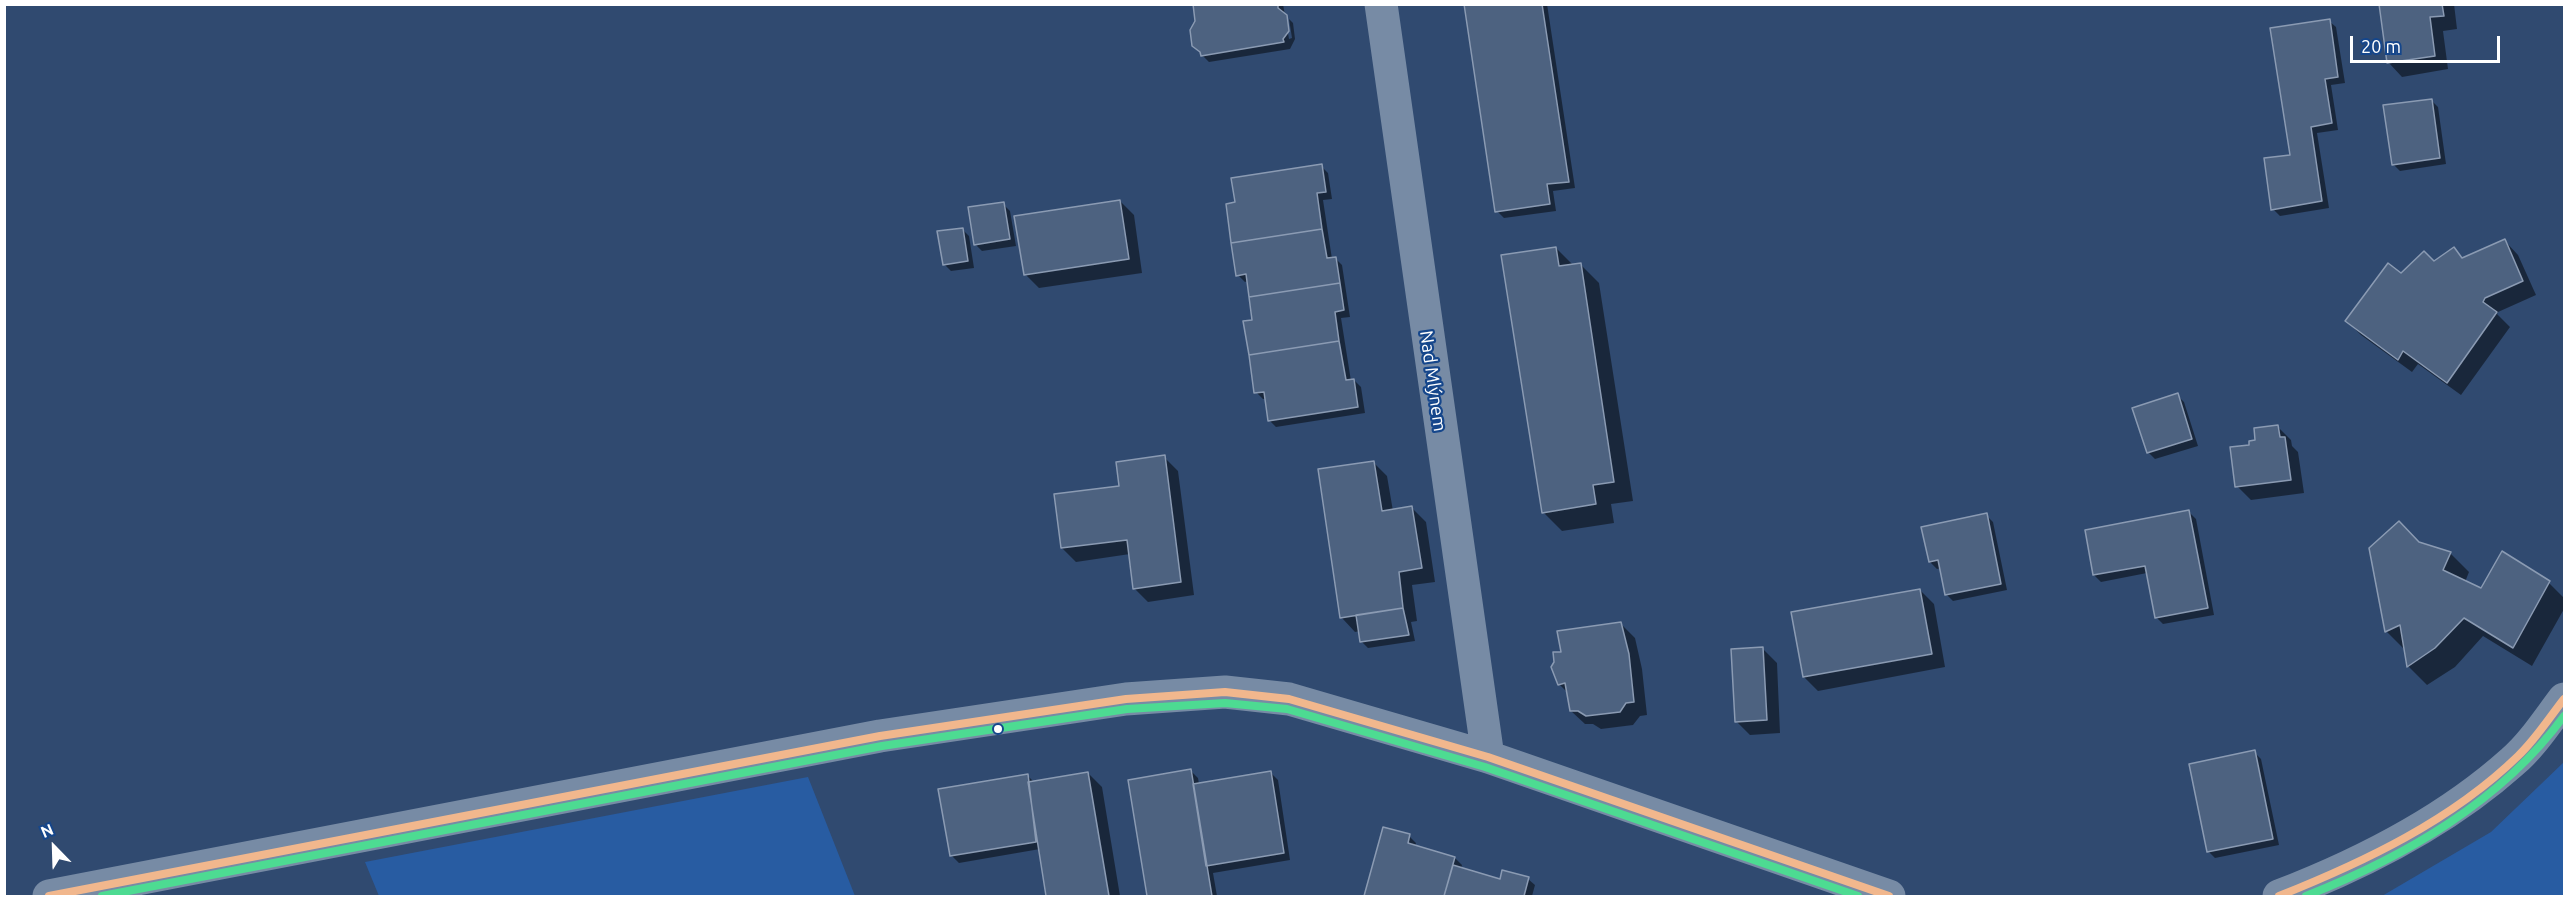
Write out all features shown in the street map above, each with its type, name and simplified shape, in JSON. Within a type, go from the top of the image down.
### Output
[{"type":"street","name":"Nad Mlýnem","points":[[1380,4],[1488,757]]},
{"type":"street","points":[[49,897],[880,736],[1126,699],[1225,692],[1289,699],[1488,757],[1890,897]]},
{"type":"street","points":[[2279,897],[2384,850],[2467,799],[2514,761],[2565,699]]},
{"type":"shaded area","points":[[2564,762],[2564,896],[2382,896],[2491,832]]},
{"type":"shaded area","points":[[808,777],[855,896],[379,896],[365,862]]},
{"type":"building","points":[[1193,4],[1278,4],[1278,8],[1287,15],[1289,31],[1283,39],[1284,42],[1201,56],[1200,52],[1192,46],[1190,30],[1195,21]]},
{"type":"building","points":[[1464,4],[1542,4],[1569,182],[1547,184],[1550,204],[1495,212]]},
{"type":"building","points":[[2379,4],[2442,4],[2444,16],[2430,17],[2435,56],[2387,63]]},
{"type":"building","points":[[2330,19],[2338,77],[2325,79],[2332,123],[2311,127],[2322,201],[2271,210],[2264,158],[2290,155],[2270,28]]},
{"type":"building","points":[[2432,99],[2440,158],[2392,165],[2383,105]]},
{"type":"building","points":[[1322,164],[1326,192],[1317,193],[1322,229],[1231,243],[1226,204],[1235,202],[1231,178]]},
{"type":"building","points":[[1120,200],[1129,259],[1024,275],[1014,216]]},
{"type":"building","points":[[1004,202],[1010,239],[974,245],[968,207]]},
{"type":"building","points":[[963,228],[968,261],[943,265],[937,231]]},
{"type":"building","points":[[1322,229],[1327,258],[1336,257],[1340,283],[1249,297],[1246,274],[1236,276],[1231,243]]},
{"type":"building","points":[[2505,239],[2523,281],[2485,298],[2483,302],[2497,312],[2447,383],[2403,351],[2398,360],[2345,321],[2388,263],[2401,273],[2424,251],[2434,261],[2454,247],[2462,258]]},
{"type":"building","points":[[1556,247],[1559,266],[1581,263],[1614,482],[1593,485],[1596,504],[1542,513],[1501,255]]},
{"type":"building","points":[[1340,283],[1344,310],[1335,312],[1339,341],[1249,355],[1243,321],[1252,320],[1249,297]]},
{"type":"building","points":[[1339,341],[1346,380],[1354,379],[1358,407],[1268,421],[1264,392],[1254,393],[1249,355]]},
{"type":"building","points":[[2178,393],[2192,439],[2147,453],[2132,408]]},
{"type":"building","points":[[2278,425],[2280,437],[2285,437],[2291,480],[2235,487],[2230,447],[2249,445],[2249,441],[2255,440],[2254,428]]},
{"type":"building","points":[[1165,455],[1181,582],[1133,589],[1127,540],[1061,548],[1054,494],[1119,486],[1116,462]]},
{"type":"building","points":[[1374,461],[1382,511],[1412,506],[1422,568],[1399,572],[1403,608],[1340,618],[1318,469]]},
{"type":"building","points":[[2189,510],[2208,608],[2155,618],[2145,566],[2093,575],[2085,530]]},
{"type":"building","points":[[1987,513],[2001,584],[1945,595],[1938,560],[1929,562],[1921,527]]},
{"type":"building","points":[[2399,521],[2419,542],[2451,552],[2443,570],[2481,588],[2502,551],[2550,581],[2513,648],[2464,618],[2435,648],[2407,667],[2400,625],[2385,632],[2369,548]]},
{"type":"building","points":[[1920,589],[1932,654],[1803,677],[1791,612]]},
{"type":"building","points":[[1403,608],[1409,635],[1360,642],[1356,615]]},
{"type":"building","points":[[1621,622],[1629,654],[1634,702],[1626,703],[1620,712],[1586,716],[1578,711],[1570,711],[1565,683],[1558,685],[1551,667],[1554,662],[1553,652],[1561,652],[1557,631]]},
{"type":"building","points":[[1763,647],[1767,720],[1735,722],[1731,649]]},
{"type":"building","points":[[2255,750],[2273,839],[2207,852],[2189,764]]},
{"type":"building","points":[[1191,769],[1212,896],[1147,896],[1128,780]]},
{"type":"building","points":[[1271,771],[1284,853],[1206,866],[1193,784]]},
{"type":"building","points":[[1088,772],[1109,896],[1046,896],[1028,782]]},
{"type":"building","points":[[1028,774],[1036,842],[950,856],[938,789]]},
{"type":"building","points":[[1383,827],[1410,834],[1408,843],[1455,857],[1444,896],[1364,896]]},
{"type":"building","points":[[1453,865],[1500,879],[1502,870],[1529,877],[1524,896],[1444,896]]},
{"type":"transit line","points":[[49,896],[880,736],[1126,699],[1225,692],[1289,699],[1488,757],[1889,896]]},
{"type":"transit line","points":[[2279,896],[2374,854],[2405,838],[2464,801],[2525,749],[2564,699]]},
{"type":"transit line","points":[[102,896],[882,746],[1127,709],[1225,703],[1287,709],[1485,767],[1858,896]]},
{"type":"transit line","points":[[2306,896],[2379,864],[2448,824],[2511,775],[2539,747],[2564,716]]}]
